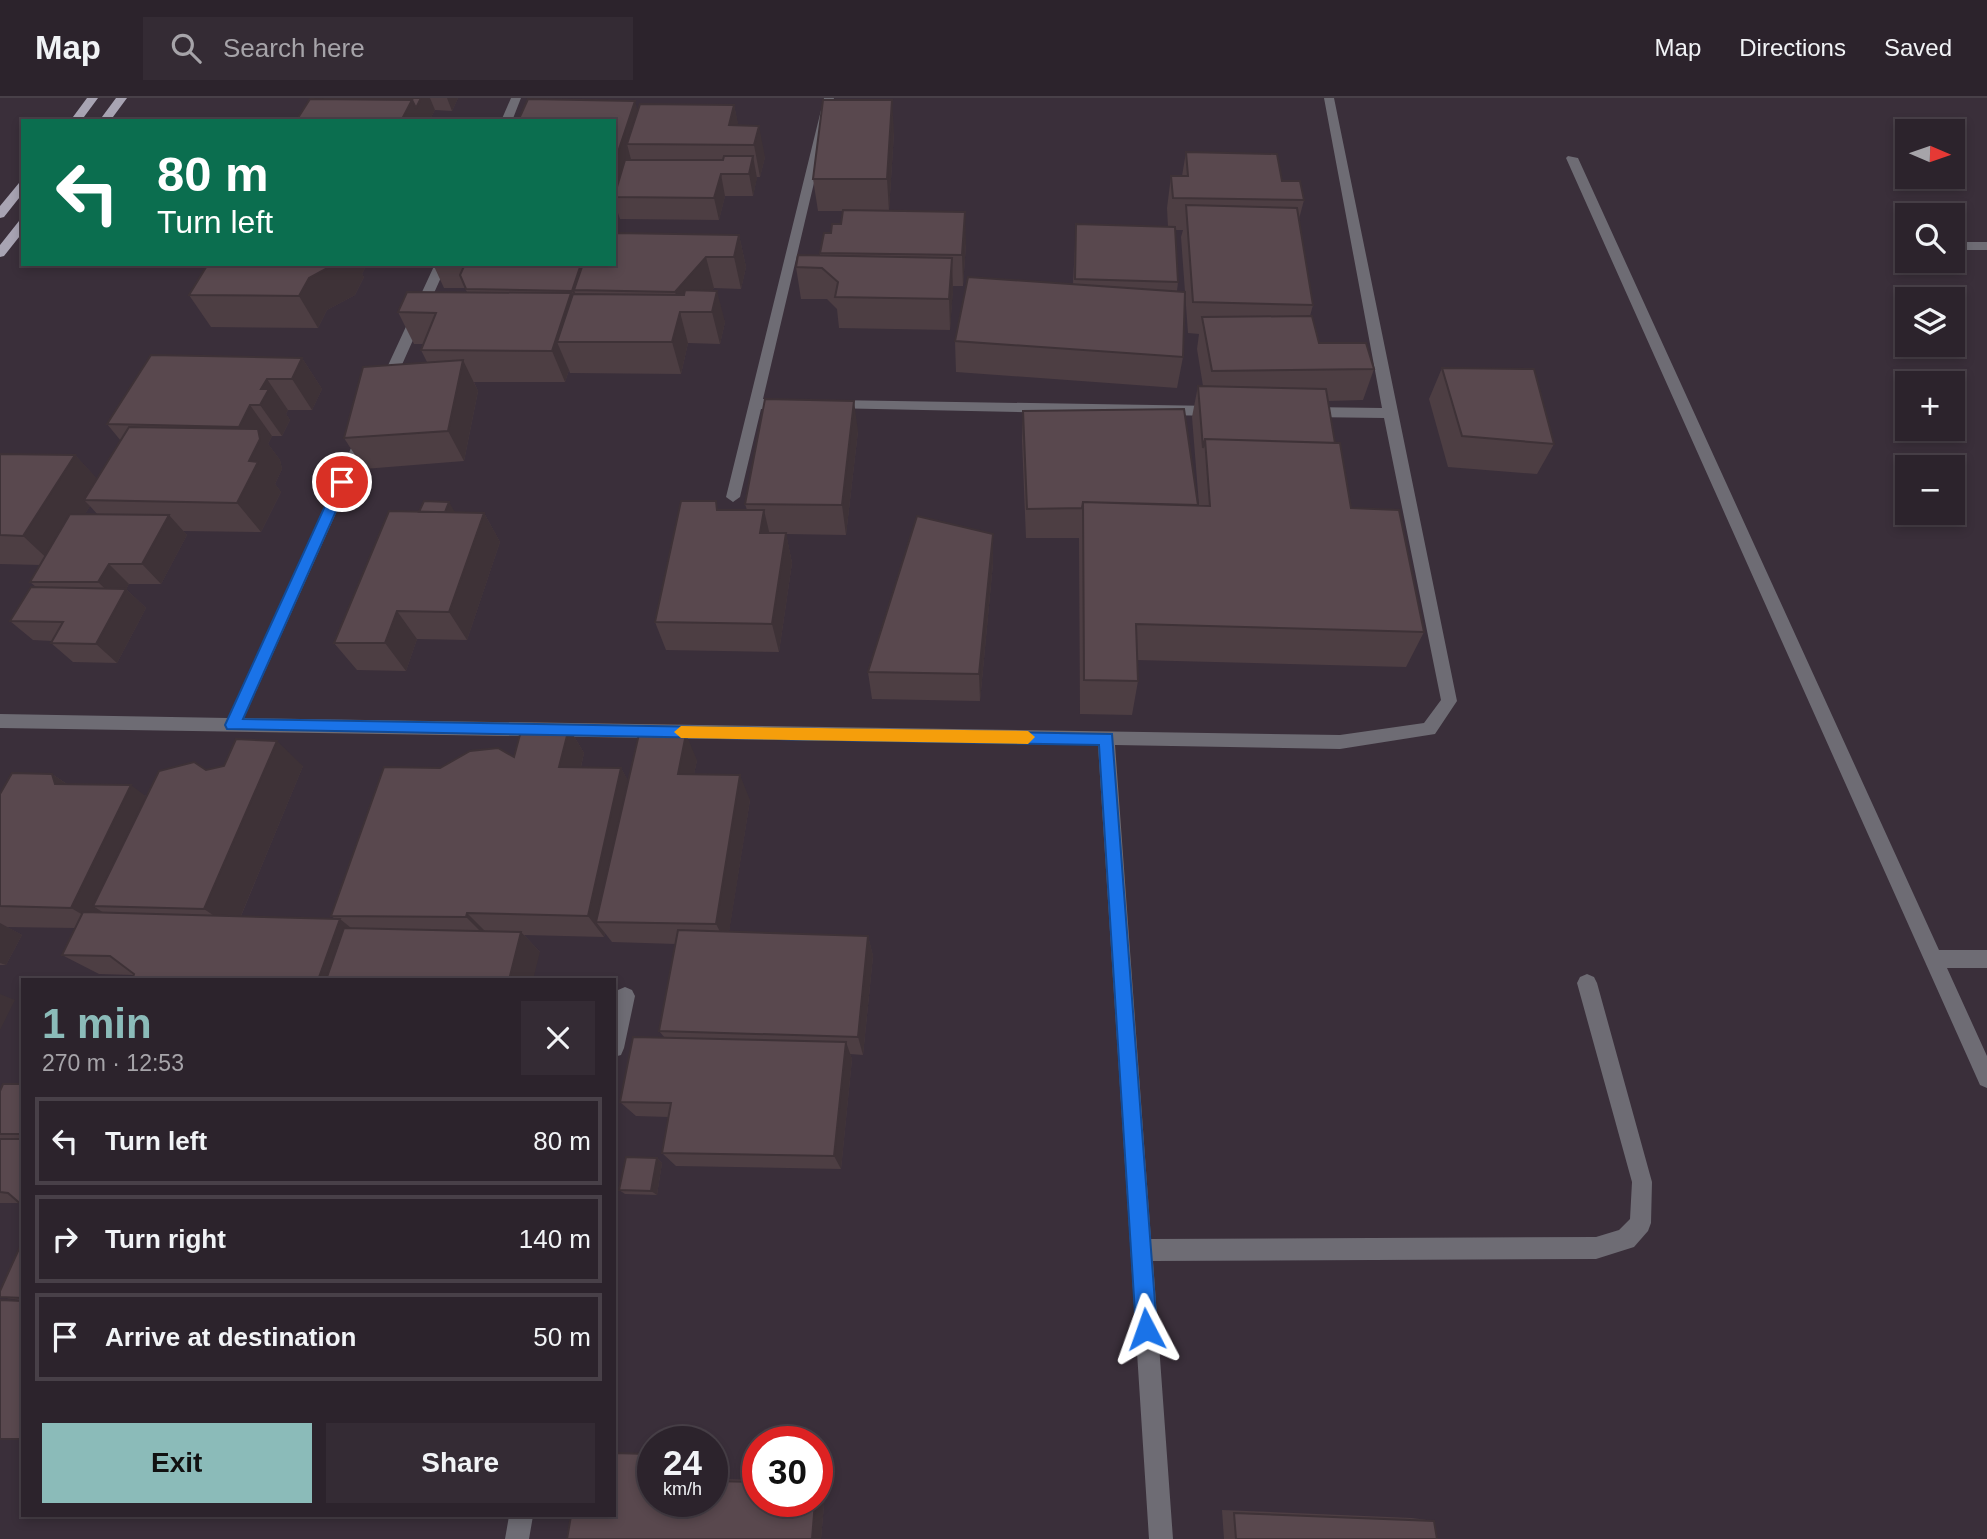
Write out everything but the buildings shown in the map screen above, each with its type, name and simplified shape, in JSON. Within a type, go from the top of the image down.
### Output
[{"type":"main road","points":[[77,119],[93,98]]},
{"type":"main road","points":[[106,119],[122,98]]},
{"type":"main road","points":[[0,214],[21,188]]},
{"type":"main road","points":[[0,253],[21,227]]},
{"type":"street","points":[[507,119],[516,98]]},
{"type":"street","points":[[733,497],[830,98]]},
{"type":"street","points":[[0,721],[1340,742],[1429,729],[1449,701],[1329,98]]},
{"type":"street","points":[[1572,158],[1987,1079]]},
{"type":"street","points":[[1965,246],[1987,246]]},
{"type":"street","points":[[379,401],[440,266]]},
{"type":"street","points":[[754,404],[1224,411]]},
{"type":"street","points":[[1293,412],[1390,413]]},
{"type":"street","points":[[233,725],[368,426]]},
{"type":"street","points":[[1106,739],[1161,1539]]},
{"type":"street","points":[[1933,959],[1987,959]]},
{"type":"street","points":[[1141,1250],[1596,1248],[1626,1238],[1640,1223],[1642,1182],[1587,983]]},
{"type":"street","points":[[616,1039],[625,996]]},
{"type":"street","points":[[517,1539],[521,1517]]},
{"type":"slow traffic","points":[[681,732],[1028,737]]},
{"type":"route","points":[[342,482],[233,725],[1106,739],[1146,1329]]}]
